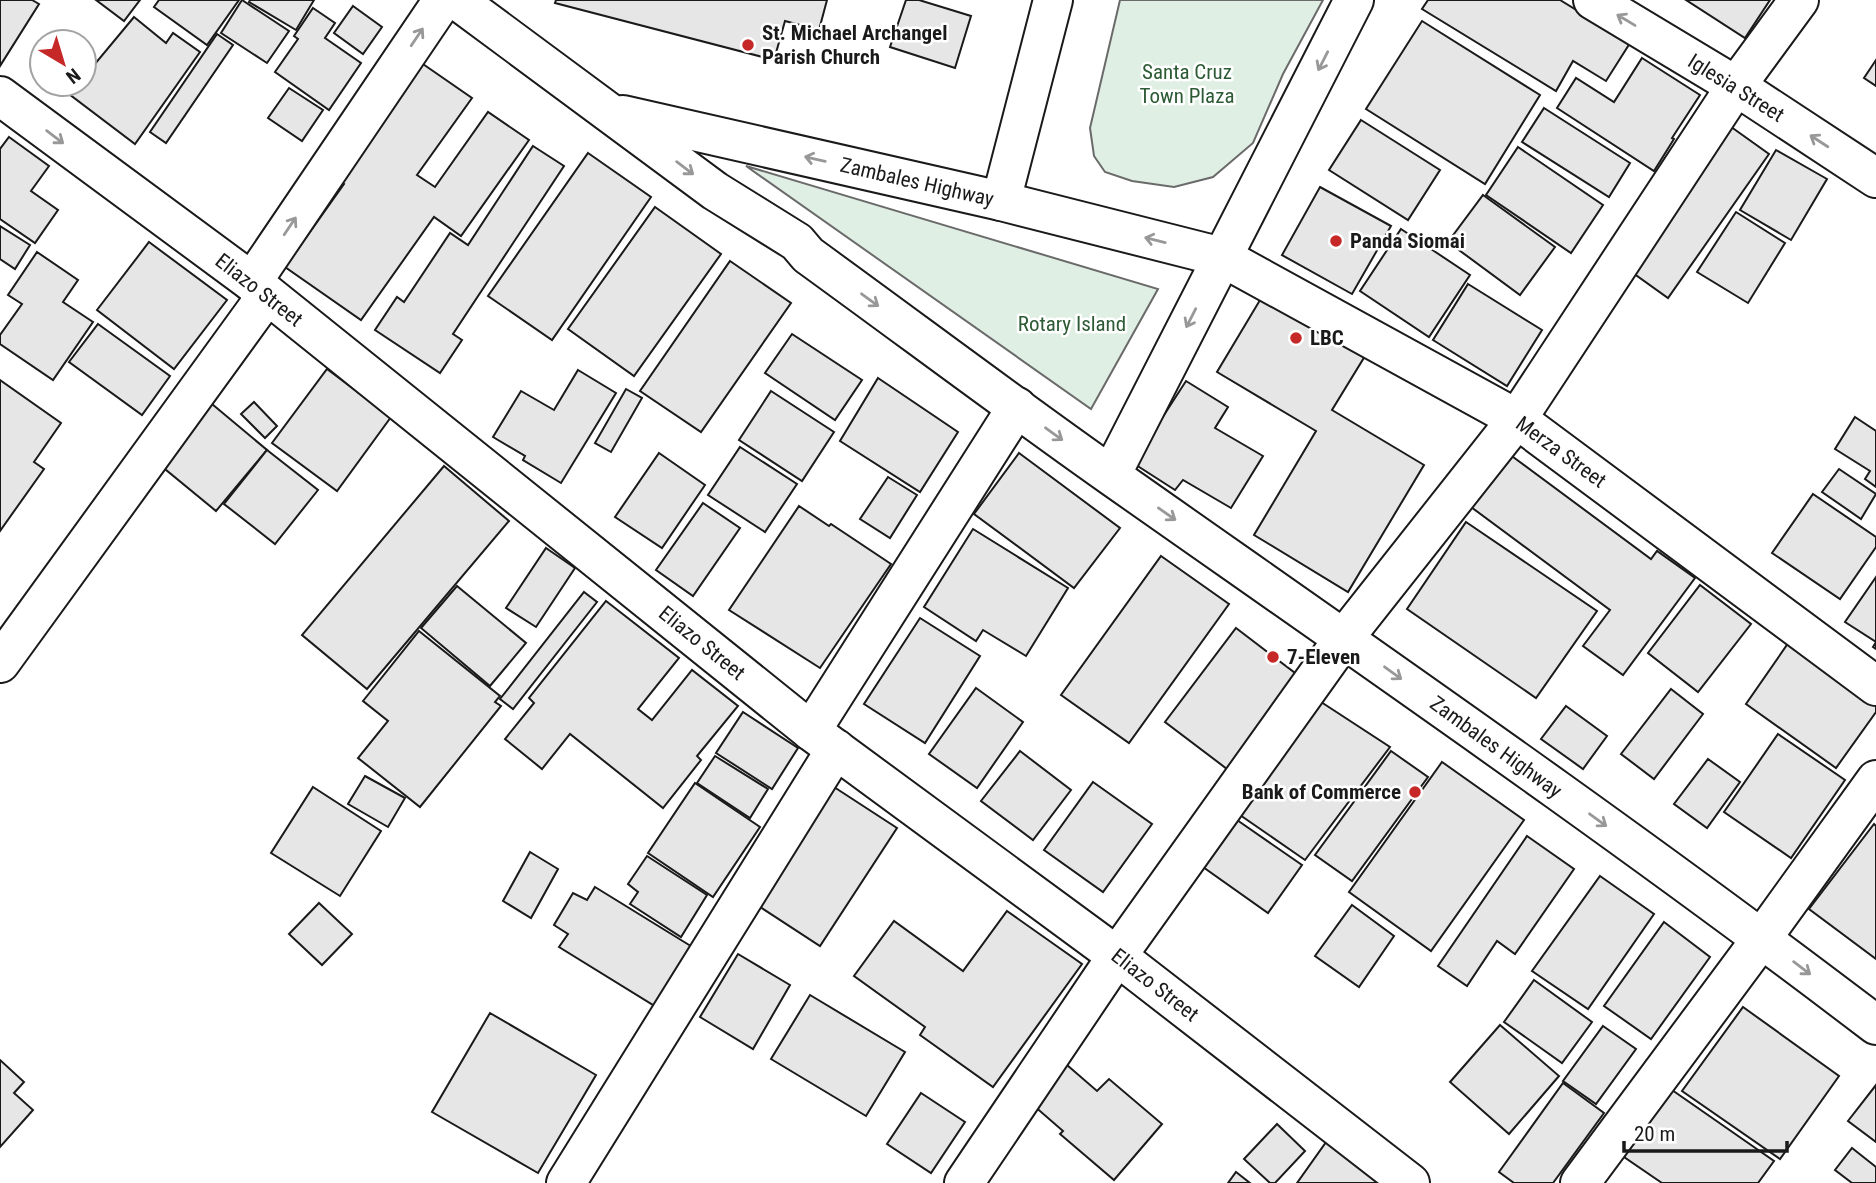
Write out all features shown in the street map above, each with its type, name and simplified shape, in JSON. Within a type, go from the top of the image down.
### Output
[{"type":"street","points":[[0,663],[259,289],[443,0]]},
{"type":"street","name":"Zambales Highway","points":[[457,0],[715,191],[797,242],[808,255],[1111,475],[1344,638],[1762,938],[1876,1025]]},
{"type":"street","points":[[1001,201],[1053,0]]},
{"type":"street","points":[[1111,475],[1354,0]]},
{"type":"street","name":"Iglesia Street","points":[[1593,0],[1736,86],[1876,178]]},
{"type":"street","points":[[964,1183],[1118,956],[1344,638],[1517,419],[1736,86],[1799,0]]},
{"type":"street","name":"Eliazo Street","points":[[0,96],[259,289],[824,740],[1118,956],[1410,1183]]},
{"type":"street","name":"Zambales Highway","points":[[611,112],[1001,201],[1222,257]]},
{"type":"street","name":"Merza Street","points":[[1222,257],[1517,419],[1876,686]]},
{"type":"street","points":[[566,1183],[1017,407]]},
{"type":"street","points":[[1580,1183],[1876,780]]},
{"type":"green space","name":"Santa Cruz Town Plaza","points":[[1120,0],[1323,0],[1283,74],[1253,143],[1213,177],[1174,187],[1132,181],[1105,172],[1094,156],[1090,128]]},
{"type":"green space","name":"Rotary Island","points":[[746,166],[1158,289],[1091,409]]},
{"type":"building","points":[[0,0],[32,0],[39,4],[0,66]]},
{"type":"building","points":[[96,0],[140,0],[124,21]]},
{"type":"building","points":[[159,0],[239,0],[207,45],[154,7]]},
{"type":"building","points":[[242,0],[289,31],[267,63],[221,33]]},
{"type":"building","points":[[314,0],[296,30],[249,2]]},
{"type":"building","name":"St. Michael Archangel Parish Church","points":[[556,0],[827,0],[819,30],[785,21],[774,60],[555,3]]},
{"type":"building","points":[[906,0],[919,0],[971,16],[955,68],[890,47]]},
{"type":"building","points":[[1428,0],[1560,0],[1630,43],[1606,81],[1573,61],[1556,91],[1422,9]]},
{"type":"building","points":[[1686,0],[1770,0],[1745,38]]},
{"type":"building","points":[[353,6],[382,27],[363,54],[334,33]]},
{"type":"building","points":[[313,8],[335,23],[325,38],[361,63],[329,110],[275,72],[298,39],[294,36]]},
{"type":"building","points":[[134,17],[166,43],[173,33],[200,52],[135,144],[74,98],[98,98],[98,60]]},
{"type":"building","points":[[1422,21],[1540,95],[1485,184],[1366,109]]},
{"type":"building","points":[[217,34],[233,45],[166,143],[150,132]]},
{"type":"building","points":[[1642,58],[1700,95],[1654,171],[1557,108],[1576,78],[1614,102]]},
{"type":"building","points":[[1876,60],[1876,86],[1864,78]]},
{"type":"building","points":[[420,62],[472,98],[417,175],[435,187],[488,112],[529,140],[461,236],[434,217],[361,320],[285,267],[344,184],[337,179]]},
{"type":"building","points":[[289,88],[323,110],[302,141],[268,118]]},
{"type":"building","points":[[1544,108],[1630,163],[1609,197],[1522,142]]},
{"type":"building","points":[[1361,120],[1440,170],[1408,220],[1329,170]]},
{"type":"building","points":[[1727,124],[1769,154],[1668,298],[1626,268]]},
{"type":"building","points":[[9,137],[49,166],[31,191],[58,210],[35,243],[0,219],[0,149]]},
{"type":"building","points":[[533,146],[564,166],[453,334],[462,340],[440,373],[375,330],[397,297],[404,302],[450,233],[468,245]]},
{"type":"building","points":[[1518,147],[1603,205],[1571,253],[1486,195]]},
{"type":"building","points":[[1776,150],[1827,179],[1791,240],[1740,210]]},
{"type":"building","points":[[588,153],[651,197],[552,340],[488,296]]},
{"type":"building","name":"Panda Siomai","points":[[1320,187],[1391,226],[1352,294],[1282,255]]},
{"type":"building","points":[[1483,195],[1555,247],[1520,295],[1448,242]]},
{"type":"building","points":[[655,207],[721,254],[634,376],[568,329]]},
{"type":"building","points":[[1736,212],[1785,243],[1748,303],[1697,272]]},
{"type":"building","points":[[0,226],[30,245],[15,269],[0,259]]},
{"type":"building","points":[[1401,229],[1470,275],[1429,337],[1360,291]]},
{"type":"building","points":[[149,242],[227,300],[174,369],[97,310]]},
{"type":"building","points":[[37,252],[78,280],[63,302],[93,322],[53,380],[0,344],[0,335],[22,304],[8,295]]},
{"type":"building","points":[[730,261],[791,303],[701,432],[640,391]]},
{"type":"building","points":[[1468,284],[1542,330],[1507,386],[1433,340]]},
{"type":"building","points":[[1263,295],[1365,356],[1332,410],[1424,465],[1348,592],[1254,535],[1316,431],[1217,372]]},
{"type":"building","points":[[98,324],[170,376],[142,415],[69,362]]},
{"type":"building","points":[[792,334],[862,380],[835,420],[765,373]]},
{"type":"building","points":[[327,369],[391,417],[337,491],[272,443]]},
{"type":"building","points":[[578,370],[616,393],[561,483],[523,460],[525,456],[493,437],[521,391],[554,410]]},
{"type":"building","points":[[878,378],[958,432],[920,492],[840,441]]},
{"type":"building","points":[[0,380],[61,423],[34,462],[44,469],[0,531]]},
{"type":"building","points":[[1186,381],[1228,407],[1215,428],[1263,456],[1231,508],[1183,480],[1175,490],[1133,463]]},
{"type":"building","points":[[626,389],[642,398],[611,452],[595,443]]},
{"type":"building","points":[[771,391],[834,432],[802,481],[739,440]]},
{"type":"building","points":[[206,399],[267,450],[216,511],[154,460]]},
{"type":"building","points":[[254,402],[277,426],[265,438],[241,414]]},
{"type":"building","points":[[1855,417],[1876,431],[1876,487],[1865,479],[1870,471],[1835,449]]},
{"type":"building","points":[[740,447],[797,484],[765,532],[708,495]]},
{"type":"building","points":[[267,450],[318,490],[275,544],[224,504]]},
{"type":"building","points":[[659,453],[705,485],[662,548],[615,517]]},
{"type":"building","points":[[1019,453],[1120,528],[1074,588],[974,514]]},
{"type":"building","points":[[1509,454],[1651,559],[1657,551],[1695,578],[1623,675],[1583,646],[1610,610],[1471,507]]},
{"type":"building","points":[[444,466],[509,521],[367,689],[302,635]]},
{"type":"building","points":[[1839,469],[1876,494],[1861,519],[1822,492]]},
{"type":"building","points":[[888,477],[917,495],[890,538],[860,519]]},
{"type":"building","points":[[1813,494],[1876,537],[1876,547],[1840,599],[1772,553]]},
{"type":"building","points":[[703,503],[740,528],[693,596],[656,570]]},
{"type":"building","points":[[799,506],[891,564],[820,668],[729,610]]},
{"type":"building","points":[[1466,522],[1597,611],[1536,698],[1407,609]]},
{"type":"building","points":[[973,529],[1068,588],[1026,656],[983,630],[976,641],[924,607]]},
{"type":"building","points":[[546,548],[575,568],[536,627],[506,608]]},
{"type":"building","points":[[1161,556],[1229,604],[1129,743],[1061,695]]},
{"type":"building","points":[[1876,577],[1876,642],[1845,622]]},
{"type":"building","points":[[1700,585],[1751,624],[1698,692],[1648,653]]},
{"type":"building","points":[[457,586],[526,643],[490,686],[421,628]]},
{"type":"building","points":[[584,592],[597,602],[513,709],[500,699]]},
{"type":"building","points":[[606,601],[679,658],[638,709],[652,720],[692,670],[738,706],[697,756],[701,760],[663,808],[570,734],[542,769],[505,739],[534,703],[529,698]]},
{"type":"building","points":[[920,618],[980,656],[925,743],[864,704]]},
{"type":"building","points":[[1236,628],[1299,676],[1227,769],[1165,722]]},
{"type":"building","points":[[419,631],[500,696],[495,702],[501,706],[420,807],[358,758],[388,721],[363,701]]},
{"type":"building","points":[[1789,642],[1876,703],[1876,712],[1836,768],[1746,704]]},
{"type":"building","points":[[976,688],[1023,722],[977,788],[929,754]]},
{"type":"building","points":[[1671,689],[1703,714],[1654,779],[1621,754]]},
{"type":"building","points":[[1318,700],[1390,747],[1305,860],[1240,815]]},
{"type":"building","points":[[1566,706],[1607,736],[1583,769],[1541,739]]},
{"type":"building","points":[[743,712],[798,748],[772,789],[716,753]]},
{"type":"building","points":[[1778,734],[1845,780],[1791,858],[1724,812]]},
{"type":"building","points":[[1020,751],[1071,790],[1033,840],[981,801]]},
{"type":"building","points":[[1391,751],[1428,777],[1352,881],[1315,855]]},
{"type":"building","points":[[715,756],[768,789],[750,818],[697,783]]},
{"type":"building","points":[[1708,759],[1740,782],[1707,828],[1674,804]]},
{"type":"building","points":[[1442,762],[1524,820],[1431,951],[1349,892]]},
{"type":"building","points":[[365,776],[405,798],[388,827],[348,804]]},
{"type":"building","points":[[1093,782],[1152,824],[1103,892],[1044,850]]},
{"type":"building","points":[[695,783],[760,827],[713,897],[648,853]]},
{"type":"building","points":[[313,787],[381,831],[340,896],[271,853]]},
{"type":"building","points":[[834,787],[897,828],[820,946],[757,905]]},
{"type":"building","points":[[1237,820],[1302,865],[1268,913],[1203,867]]},
{"type":"building","points":[[1874,824],[1876,826],[1876,959],[1809,909]]},
{"type":"building","points":[[1527,836],[1574,869],[1515,954],[1497,941],[1467,986],[1438,966]]},
{"type":"building","points":[[530,852],[558,869],[531,918],[503,901]]},
{"type":"building","points":[[647,856],[707,895],[681,937],[630,904],[638,892],[628,884]]},
{"type":"building","points":[[1600,876],[1654,914],[1588,1009],[1532,971]]},
{"type":"building","points":[[595,887],[694,948],[658,1008],[559,947],[568,934],[554,925],[573,893],[587,900]]},
{"type":"building","points":[[319,903],[352,934],[322,965],[289,934]]},
{"type":"building","points":[[1352,905],[1394,936],[1359,987],[1315,956]]},
{"type":"building","points":[[1007,911],[1082,964],[993,1087],[920,1035],[925,1027],[854,976],[894,921],[963,971]]},
{"type":"building","points":[[1664,922],[1710,957],[1651,1039],[1604,1006]]},
{"type":"building","points":[[738,954],[790,985],[753,1049],[700,1017]]},
{"type":"building","points":[[1534,980],[1592,1022],[1562,1063],[1504,1022]]},
{"type":"building","points":[[810,995],[905,1052],[866,1116],[771,1059]]},
{"type":"building","points":[[1743,1007],[1839,1076],[1780,1159],[1682,1091]]},
{"type":"building","points":[[490,1013],[596,1075],[538,1173],[432,1112]]},
{"type":"building","points":[[1500,1025],[1559,1076],[1509,1134],[1450,1082]]},
{"type":"building","points":[[1603,1026],[1636,1049],[1596,1104],[1563,1081]]},
{"type":"building","points":[[0,1060],[24,1082],[14,1093],[33,1110],[0,1147]]},
{"type":"building","points":[[1067,1065],[1097,1091],[1109,1079],[1162,1124],[1114,1180],[1060,1134],[1063,1131],[1033,1105]]},
{"type":"building","points":[[1563,1083],[1604,1113],[1553,1183],[1514,1183],[1499,1172]]},
{"type":"building","points":[[1876,1085],[1876,1142],[1848,1121]]},
{"type":"building","points":[[1672,1090],[1774,1161],[1758,1183],[1662,1183],[1624,1157]]},
{"type":"building","points":[[921,1093],[965,1122],[931,1173],[887,1144]]},
{"type":"building","points":[[1277,1124],[1305,1151],[1275,1183],[1270,1183],[1244,1159]]},
{"type":"building","points":[[1329,1138],[1389,1183],[1297,1183]]},
{"type":"building","points":[[1852,1148],[1876,1167],[1876,1183],[1852,1183],[1835,1170]]},
{"type":"building","points":[[1236,1172],[1250,1183],[1228,1183]]},
{"type":"place","name":"St. Michael Archangel Parish Church","points":[[748,45]]},
{"type":"place","name":"Panda Siomai","points":[[1336,241]]},
{"type":"place","name":"LBC","points":[[1296,338]]},
{"type":"place","name":"7-Eleven","points":[[1273,657]]},
{"type":"place","name":"Bank of Commerce","points":[[1415,792]]}]
